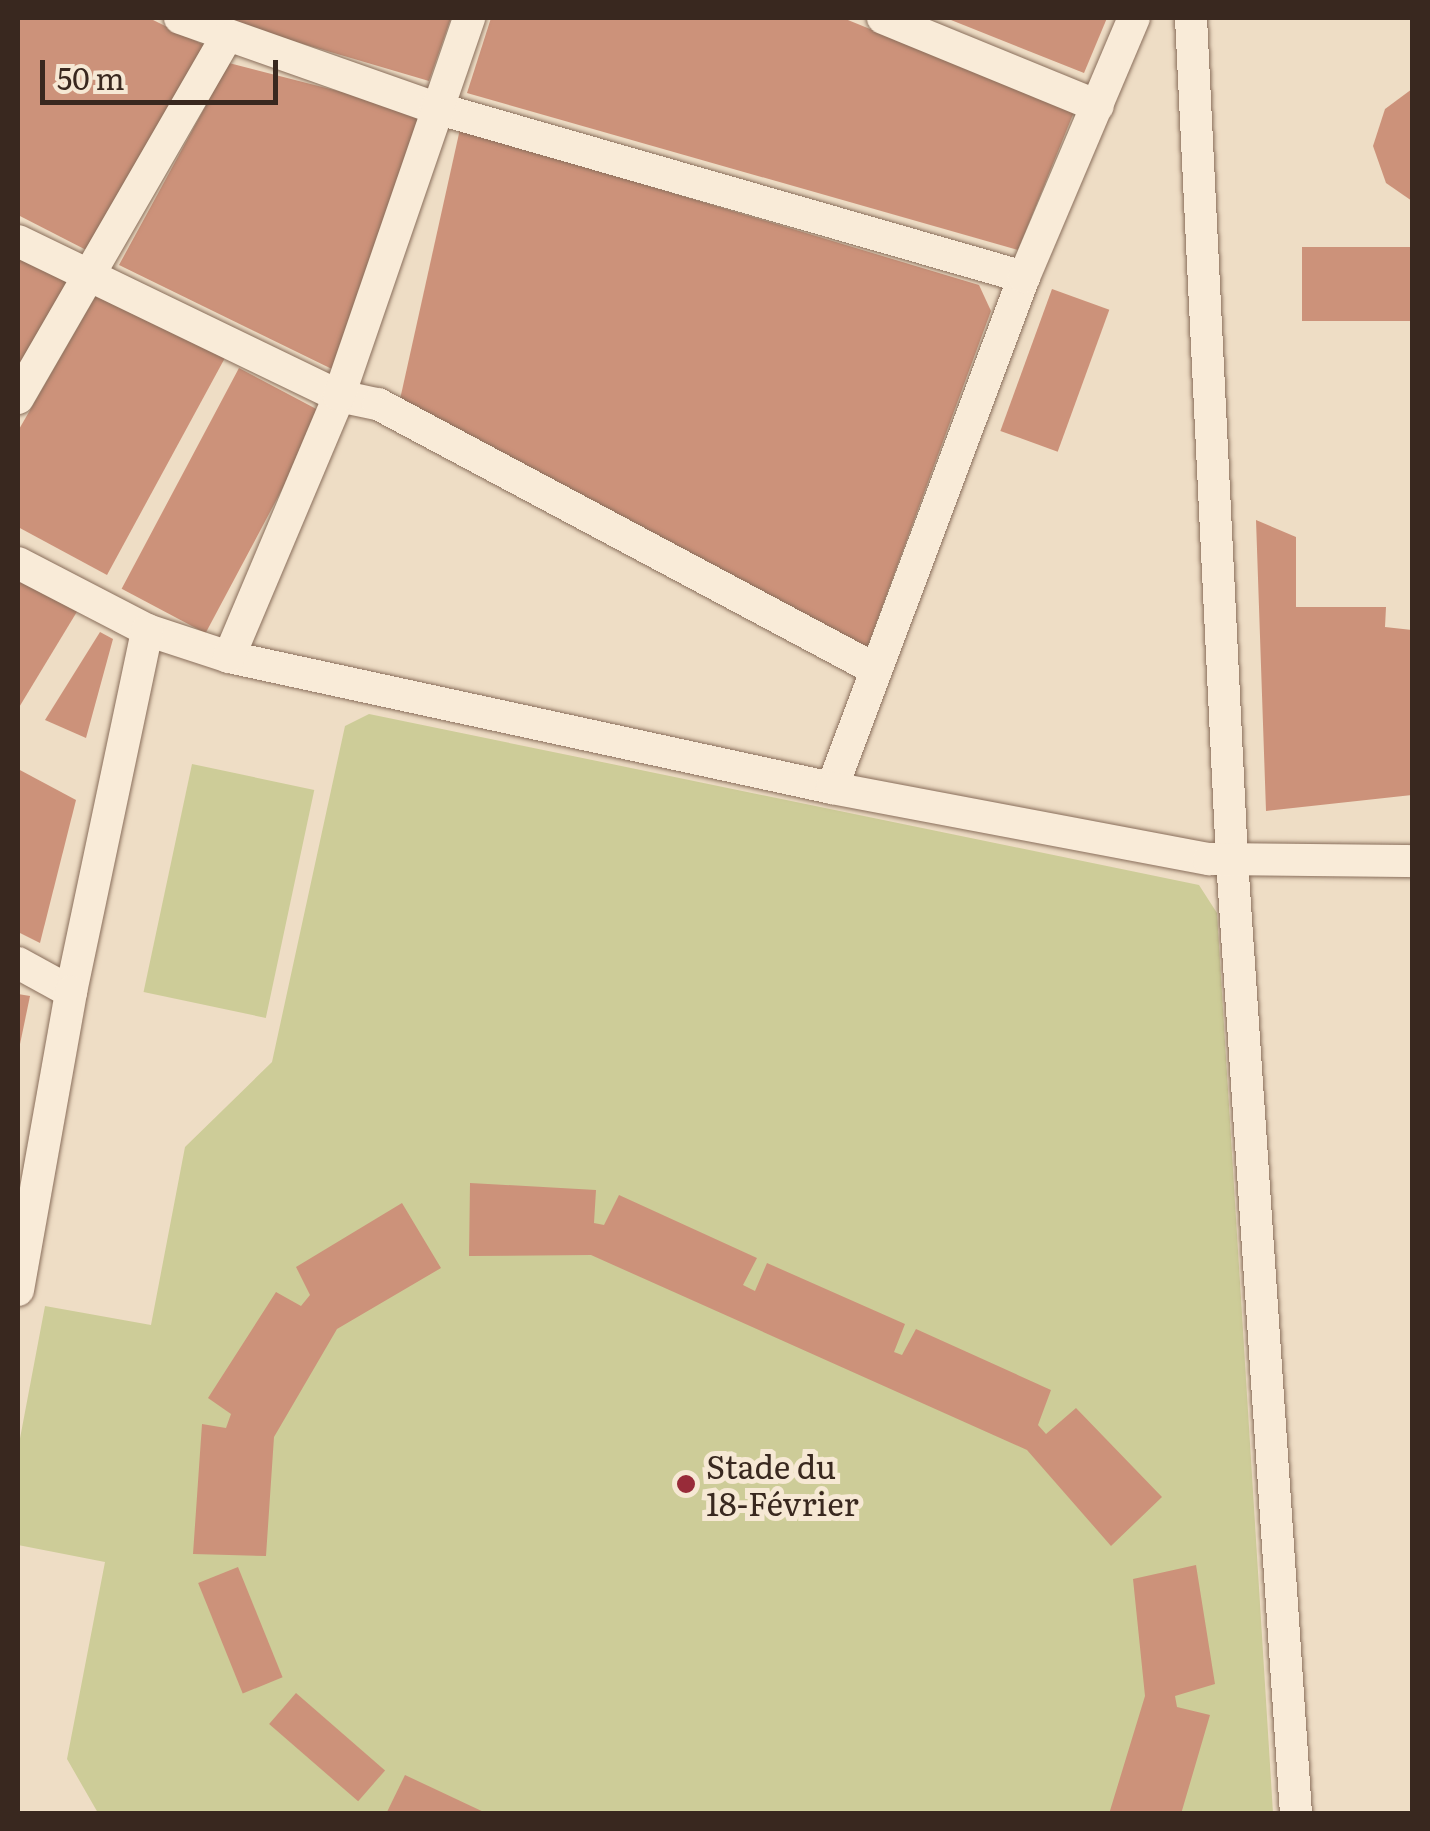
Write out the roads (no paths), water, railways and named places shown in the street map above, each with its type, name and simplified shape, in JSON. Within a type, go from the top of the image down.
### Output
[{"type":"street","points":[[180,18],[225,40],[436,108],[1024,277]]},
{"type":"street","points":[[229,656],[339,396],[468,18]]},
{"type":"street","points":[[883,18],[1098,106]]},
{"type":"street","points":[[832,788],[1024,277],[1134,18]]},
{"type":"street","points":[[1191,18],[1232,860],[1296,1814]]},
{"type":"street","points":[[18,398],[225,40]]},
{"type":"street","points":[[18,241],[339,396],[378,404],[875,669]]},
{"type":"street","points":[[18,563],[147,630],[229,656],[832,788],[1232,860],[1412,861]]},
{"type":"street","points":[[18,1290],[23,1240],[71,992],[147,630]]},
{"type":"street","points":[[18,963],[71,992]]},
{"type":"place","name":"Stade du 18-Février","points":[[686,1484]]}]
